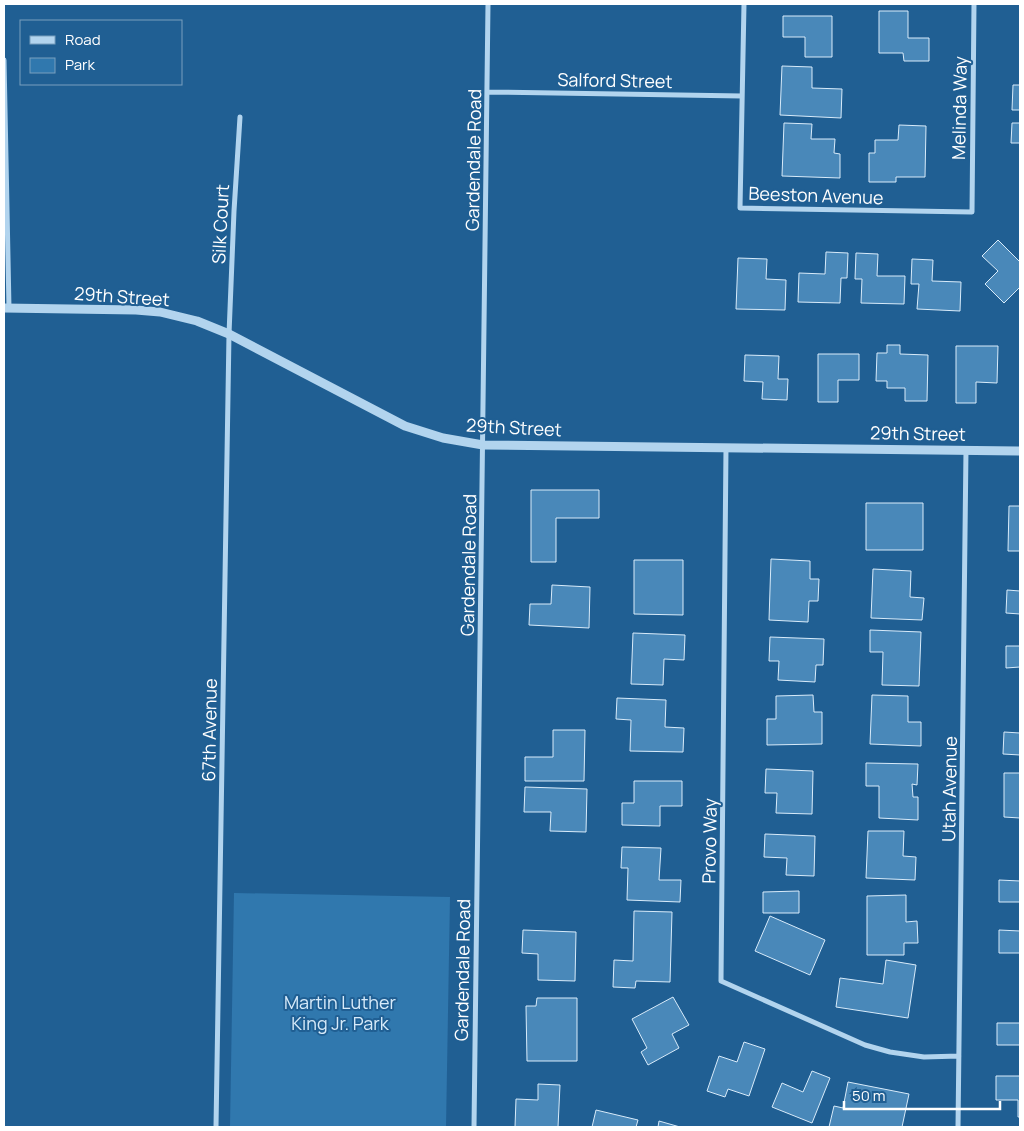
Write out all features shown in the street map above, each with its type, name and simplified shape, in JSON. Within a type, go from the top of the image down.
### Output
[{"type":"street","name":"Gardendale Road","points":[[474,1127],[488,4]]},
{"type":"street","name":"Beeston Avenue","points":[[744,4],[740,208],[972,212]]},
{"type":"street","name":"Melinda Way","points":[[972,212],[974,4]]},
{"type":"street","points":[[4,60],[6,308]]},
{"type":"street","name":"Salford Street","points":[[487,92],[742,96]]},
{"type":"street","name":"Silk Court","points":[[229,334],[240,116]]},
{"type":"street","name":"29th Street","points":[[6,308],[136,310],[160,312],[197,321],[229,334],[405,426],[443,438],[483,445],[1020,451]]},
{"type":"street","name":"67th Avenue","points":[[216,1127],[229,334]]},
{"type":"street","name":"Provo Way","points":[[726,448],[721,981],[864,1045],[890,1052],[924,1056],[959,1056]]},
{"type":"street","name":"Utah Avenue","points":[[958,1127],[966,450]]},
{"type":"green space","name":"Martin Luther King Jr. Park","points":[[234,893],[450,897],[446,1127],[230,1127]]},
{"type":"building","points":[[879,11],[908,11],[908,38],[929,38],[929,61],[904,61],[903,53],[879,53]]},
{"type":"building","points":[[783,16],[832,16],[832,57],[805,57],[805,37],[783,37]]},
{"type":"building","points":[[782,66],[812,67],[812,88],[842,89],[841,118],[780,115]]},
{"type":"building","points":[[1013,85],[1020,85],[1020,110],[1012,110]]},
{"type":"building","points":[[784,123],[812,124],[811,139],[835,139],[834,153],[840,154],[840,178],[782,176]]},
{"type":"building","points":[[1012,123],[1020,123],[1020,143],[1011,143]]},
{"type":"building","points":[[899,125],[926,126],[925,177],[896,177],[896,182],[869,182],[869,153],[875,153],[875,140],[898,140]]},
{"type":"building","points":[[998,240],[1020,262],[1020,287],[1004,303],[985,284],[998,271],[982,256]]},
{"type":"building","points":[[826,252],[848,253],[847,278],[841,278],[840,303],[798,302],[799,273],[825,274]]},
{"type":"building","points":[[856,253],[878,254],[877,276],[905,276],[904,304],[861,303],[862,279],[855,279]]},
{"type":"building","points":[[738,258],[767,259],[766,279],[786,280],[785,310],[736,309]]},
{"type":"building","points":[[912,259],[933,260],[932,281],[961,282],[960,311],[917,309],[919,284],[911,284]]},
{"type":"building","points":[[887,345],[900,345],[900,354],[928,355],[927,401],[905,401],[905,388],[887,388],[887,381],[876,381],[877,353],[887,353]]},
{"type":"building","points":[[956,346],[998,346],[997,383],[976,382],[976,403],[956,403]]},
{"type":"building","points":[[818,354],[859,354],[859,380],[838,380],[838,402],[818,402]]},
{"type":"building","points":[[745,355],[779,356],[778,379],[788,379],[787,400],[762,399],[763,382],[744,381]]},
{"type":"building","points":[[531,490],[599,490],[599,518],[556,518],[556,562],[531,562]]},
{"type":"building","points":[[866,503],[923,503],[923,550],[866,550]]},
{"type":"building","points":[[1009,506],[1020,506],[1020,551],[1008,551]]},
{"type":"building","points":[[771,559],[810,561],[810,579],[819,579],[818,601],[809,601],[808,622],[769,620]]},
{"type":"building","points":[[634,560],[683,560],[683,615],[634,614]]},
{"type":"building","points":[[873,569],[911,571],[910,597],[924,598],[922,620],[871,618]]},
{"type":"building","points":[[552,585],[590,587],[589,628],[529,625],[530,604],[551,604]]},
{"type":"building","points":[[1007,590],[1020,591],[1020,614],[1006,613]]},
{"type":"building","points":[[870,630],[921,632],[919,686],[882,685],[883,652],[870,652]]},
{"type":"building","points":[[633,633],[685,635],[684,660],[664,659],[663,685],[631,684]]},
{"type":"building","points":[[770,637],[824,639],[823,665],[816,665],[815,682],[778,680],[779,661],[769,661]]},
{"type":"building","points":[[1006,646],[1020,646],[1020,667],[1006,668]]},
{"type":"building","points":[[813,695],[814,712],[822,712],[822,744],[767,745],[767,719],[776,719],[776,696]]},
{"type":"building","points":[[872,695],[908,696],[908,722],[921,722],[921,746],[870,744]]},
{"type":"building","points":[[617,698],[666,700],[665,727],[684,728],[683,752],[630,751],[631,720],[616,719]]},
{"type":"building","points":[[553,730],[585,730],[584,781],[525,781],[525,757],[553,757]]},
{"type":"building","points":[[1004,732],[1020,733],[1020,755],[1003,754]]},
{"type":"building","points":[[866,763],[918,764],[917,785],[912,784],[913,797],[918,797],[918,820],[879,818],[879,786],[866,786]]},
{"type":"building","points":[[766,769],[813,771],[812,814],[776,813],[777,793],[765,793]]},
{"type":"building","points":[[1004,773],[1020,773],[1020,818],[1004,817]]},
{"type":"building","points":[[634,781],[682,781],[682,806],[660,806],[660,826],[622,825],[622,803],[634,803]]},
{"type":"building","points":[[525,787],[587,789],[586,832],[550,831],[551,812],[524,812]]},
{"type":"building","points":[[868,831],[904,831],[903,856],[916,857],[915,880],[866,878]]},
{"type":"building","points":[[765,834],[815,836],[814,876],[786,875],[787,858],[764,857]]},
{"type":"building","points":[[622,847],[661,848],[659,880],[681,880],[680,902],[627,900],[628,868],[621,868]]},
{"type":"building","points":[[999,880],[1020,881],[1020,902],[999,902]]},
{"type":"building","points":[[799,891],[799,913],[763,913],[763,892]]},
{"type":"building","points":[[906,895],[906,922],[917,921],[918,943],[904,943],[904,955],[867,955],[867,896]]},
{"type":"building","points":[[634,911],[672,912],[670,982],[636,981],[635,988],[613,987],[614,960],[633,961]]},
{"type":"building","points":[[770,916],[825,940],[810,975],[755,951]]},
{"type":"building","points":[[523,930],[576,932],[575,981],[538,980],[538,954],[522,953]]},
{"type":"building","points":[[999,930],[1020,931],[1020,953],[999,953]]},
{"type":"building","points":[[886,960],[916,965],[908,1018],[836,1007],[840,978],[883,984]]},
{"type":"building","points":[[673,997],[689,1025],[672,1034],[679,1048],[648,1065],[641,1052],[647,1048],[632,1019]]},
{"type":"building","points":[[537,998],[577,998],[577,1061],[527,1061],[526,1006],[536,1006]]},
{"type":"building","points":[[997,1023],[1020,1023],[1020,1045],[997,1045]]},
{"type":"building","points":[[744,1042],[765,1049],[749,1096],[728,1089],[725,1097],[707,1091],[719,1056],[737,1062]]},
{"type":"building","points":[[812,1071],[830,1078],[812,1123],[772,1107],[782,1083],[803,1092]]},
{"type":"building","points":[[996,1076],[1020,1076],[1020,1117],[1018,1117],[1018,1100],[996,1100]]},
{"type":"building","points":[[848,1082],[909,1094],[902,1127],[829,1127],[834,1106],[843,1108]]},
{"type":"building","points":[[538,1084],[560,1085],[558,1127],[515,1127],[516,1099],[538,1100]]},
{"type":"building","points":[[596,1110],[638,1120],[636,1127],[592,1127]]},
{"type":"building","points":[[659,1121],[680,1127],[658,1127]]}]
